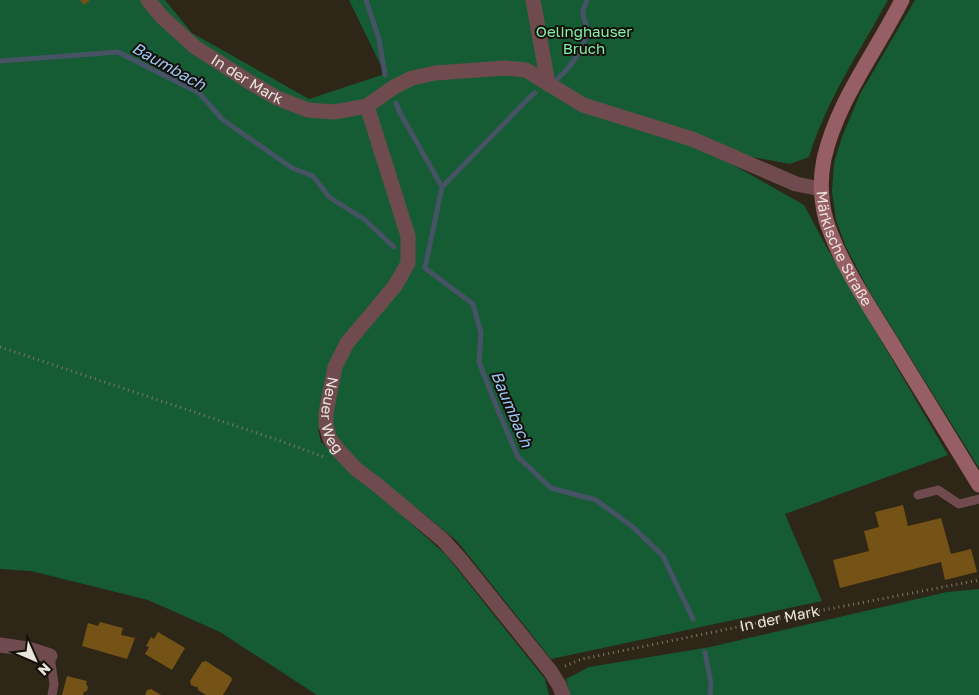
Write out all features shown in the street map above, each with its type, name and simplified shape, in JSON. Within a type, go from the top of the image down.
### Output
[{"type":"main road","name":"Märkische Straße","points":[[902,0],[855,82],[831,136],[824,161],[821,189],[826,217],[834,243],[854,281],[979,486]]},
{"type":"street","name":"In der Mark","points":[[148,0],[162,17],[195,47],[277,98],[308,110],[334,112],[367,106]]},
{"type":"street","points":[[532,0],[548,84]]},
{"type":"street","points":[[367,106],[394,87],[412,78],[435,73],[505,68],[526,70],[583,105],[692,138],[796,184],[821,189]]},
{"type":"street","name":"Neuer Weg","points":[[367,106],[408,236],[408,263],[395,286],[347,343],[335,367],[326,413],[326,425],[330,439],[339,452],[356,468],[443,540],[551,672],[559,685],[562,695]]},
{"type":"street","points":[[0,646],[28,649],[50,656]]},
{"type":"lane","points":[[918,495],[938,490],[959,504],[979,499]]},
{"type":"lane","points":[[50,656],[54,684],[52,695]]},
{"type":"path","points":[[0,347],[275,439],[329,459]]},
{"type":"path","name":"In der Mark","points":[[582,659],[979,580]]},
{"type":"green space","points":[[0,0],[165,0],[192,33],[309,99],[385,74],[349,0],[528,0],[547,89],[700,146],[804,205],[948,455],[785,514],[822,601],[551,659],[457,541],[318,429],[321,442],[446,555],[545,679],[549,695],[317,695],[220,632],[148,600],[31,571],[0,569]]},
{"type":"green space","name":"Oelinghauser Bruch","points":[[536,0],[888,0],[834,96],[809,157],[790,164],[747,156],[583,102],[556,85]]},
{"type":"green space","points":[[915,0],[979,0],[979,468],[869,291],[846,247],[836,220],[832,192],[834,163],[842,137],[860,94]]},
{"type":"green space","points":[[979,589],[979,695],[570,695],[566,679],[589,667],[710,647],[947,592]]},
{"type":"building","points":[[80,0],[90,0],[84,5]]},
{"type":"building","points":[[903,505],[908,526],[941,518],[951,554],[971,549],[977,572],[945,580],[941,562],[840,588],[833,560],[869,551],[864,531],[879,527],[875,512]]},
{"type":"building","points":[[100,622],[123,628],[121,635],[135,638],[127,659],[82,646],[88,623],[98,626]]},
{"type":"building","points":[[158,632],[185,648],[172,670],[145,654],[149,647],[146,646],[151,637],[154,639]]},
{"type":"building","points":[[206,661],[231,677],[232,680],[223,695],[206,695],[198,690],[198,687],[191,685],[190,681],[202,662]]},
{"type":"building","points":[[67,676],[87,681],[87,691],[83,695],[62,695]]},
{"type":"building","points":[[151,689],[161,695],[145,695],[147,690]]},
{"type":"waterway","points":[[366,0],[379,39],[385,75]]},
{"type":"waterway","points":[[557,79],[572,63],[586,37],[587,30],[583,11],[587,0]]},
{"type":"waterway","name":"Baumbach","points":[[0,61],[118,52],[199,93],[223,120],[292,168],[313,176],[329,197],[365,220],[394,247]]},
{"type":"waterway","name":"Baumbach","points":[[535,93],[442,187],[425,268],[473,304],[481,333],[479,362],[518,457],[551,488],[596,500],[634,528],[663,556],[693,619]]},
{"type":"waterway","points":[[396,103],[442,187]]},
{"type":"waterway","name":"Baumbach","points":[[705,652],[711,684],[710,695]]}]
